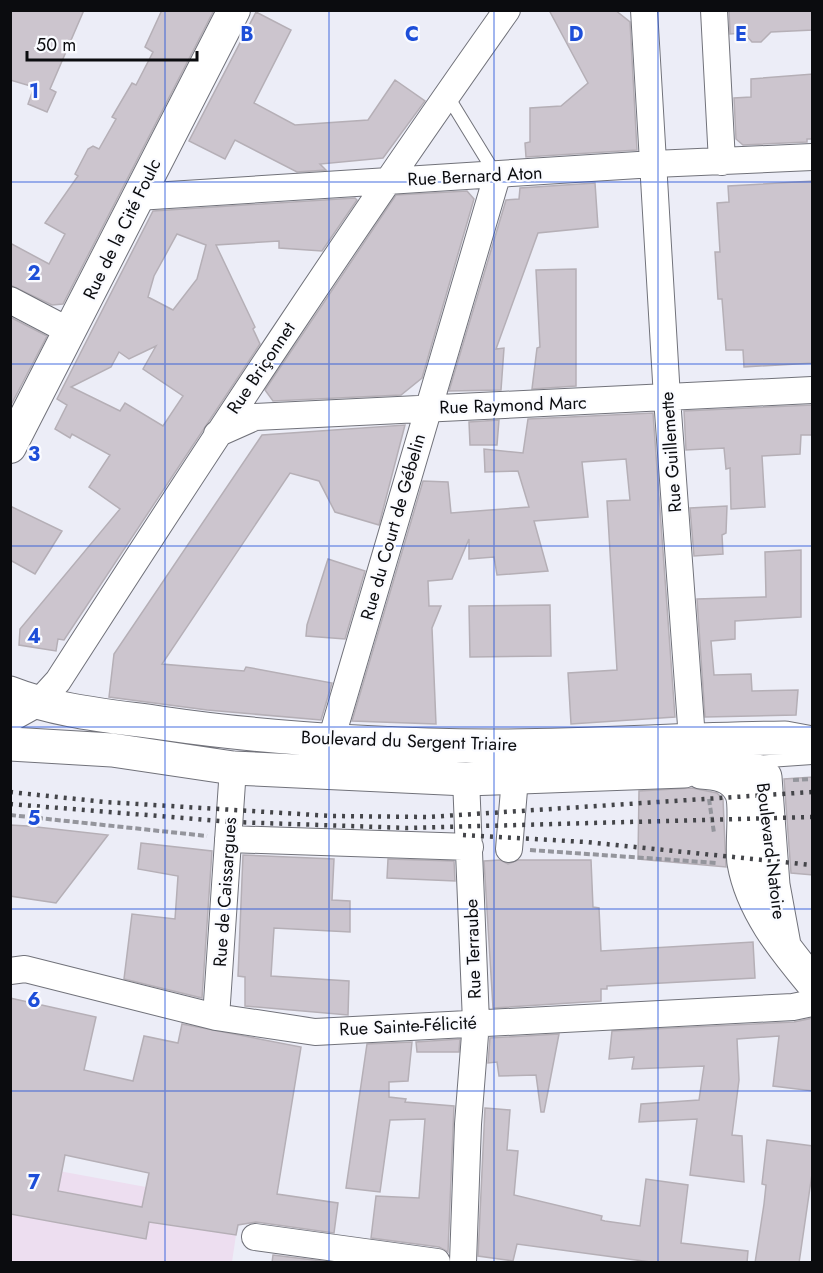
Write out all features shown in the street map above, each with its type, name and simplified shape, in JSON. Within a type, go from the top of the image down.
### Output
[{"type":"main road","name":"Boulevard du Sergent Triaire","points":[[19,705],[235,734],[491,746],[692,739],[777,757]]},
{"type":"main road","name":"Boulevard du Sergent Triaire","points":[[10,744],[112,750],[233,768],[466,779],[684,771],[720,774],[777,757]]},
{"type":"main road","name":"Boulevard Natoire","points":[[777,757],[765,777],[773,885],[784,945],[813,982]]},
{"type":"street","name":"Rue de la Cité Foulc","points":[[10,447],[71,332],[137,197],[234,10]]},
{"type":"street","name":"Rue Briçonnet","points":[[19,705],[58,681],[217,434],[386,182],[507,10]]},
{"type":"street","name":"Rue Guillemette","points":[[644,10],[667,398],[692,739]]},
{"type":"street","points":[[714,10],[722,162]]},
{"type":"street","name":"Rue Bernard Aton","points":[[137,197],[497,176],[654,164],[813,157]]},
{"type":"street","name":"Rue du Court de Gébelin","points":[[331,740],[497,176]]},
{"type":"street","points":[[10,300],[71,332]]},
{"type":"street","name":"Rue Raymond Marc","points":[[217,434],[255,417],[813,390]]},
{"type":"street","name":"Rue de Caissargues","points":[[216,1017],[233,768]]},
{"type":"street","points":[[508,849],[515,778]]},
{"type":"street","name":"Rue Terraube","points":[[463,1263],[468,1124],[476,1022],[466,779]]},
{"type":"street","points":[[228,838],[470,847]]},
{"type":"street","name":"Rue Sainte-Félicité","points":[[10,971],[26,969],[216,1017],[315,1032],[793,1007],[813,1003]]},
{"type":"street","points":[[255,1237],[437,1263]]},
{"type":"lane","points":[[447,95],[497,176]]},
{"type":"path","points":[[10,815],[228,838]]},
{"type":"path","points":[[508,849],[719,863]]},
{"type":"shaded area","points":[[10,1162],[146,1187],[171,1225],[236,1235],[232,1262],[11,1262]]},
{"type":"building","points":[[10,10],[84,10],[50,89],[56,92],[47,112],[28,104],[34,87],[10,80]]},
{"type":"building","points":[[162,10],[214,10],[63,304],[52,305],[10,285],[10,243],[49,264],[65,234],[45,223],[78,176],[75,174],[88,149],[93,146],[99,149],[116,119],[112,117],[132,83],[136,85],[153,52],[145,47]]},
{"type":"building","points":[[549,10],[615,10],[630,22],[637,150],[526,157],[525,143],[530,142],[530,108],[561,106],[588,83]]},
{"type":"building","points":[[729,10],[813,10],[813,30],[771,32],[761,42],[752,42],[744,33],[730,34]]},
{"type":"building","points":[[256,12],[291,30],[254,103],[295,125],[368,120],[395,80],[425,101],[383,158],[320,164],[326,170],[297,172],[235,140],[225,159],[189,141]]},
{"type":"building","points":[[813,74],[813,139],[807,139],[807,142],[743,145],[736,139],[734,98],[751,97],[751,79]]},
{"type":"building","points":[[813,181],[813,363],[744,367],[743,350],[726,350],[722,299],[718,299],[715,252],[720,252],[717,203],[729,202],[728,186]]},
{"type":"building","points":[[595,183],[598,227],[538,233],[496,349],[504,348],[501,390],[449,391],[506,200],[519,199],[520,188]]},
{"type":"building","points":[[467,191],[474,199],[422,378],[401,395],[273,401],[265,390],[396,195]]},
{"type":"building","points":[[355,198],[357,200],[322,251],[279,248],[279,241],[216,245],[255,327],[253,329],[260,344],[64,640],[58,639],[56,651],[19,645],[20,629],[120,509],[89,487],[110,455],[72,434],[70,438],[55,429],[67,405],[57,399],[153,211]],"holes":[[[177,234],[206,245],[197,279],[173,310],[148,297],[154,276]],[[156,346],[143,369],[183,396],[163,426],[125,403],[120,411],[71,387],[111,367],[119,352],[129,359]]]},
{"type":"building","points":[[576,269],[576,386],[532,389],[537,348],[540,347],[536,270]]},
{"type":"building","points":[[10,317],[47,336],[10,407]]},
{"type":"building","points":[[813,405],[813,435],[801,435],[800,454],[762,456],[765,507],[731,509],[730,468],[726,469],[724,448],[686,450],[684,411]]},
{"type":"building","points":[[653,413],[675,717],[571,724],[568,673],[617,670],[607,501],[630,500],[626,459],[582,462],[588,517],[534,521],[548,571],[497,575],[494,557],[469,559],[469,539],[452,579],[428,581],[429,606],[441,606],[432,628],[436,724],[352,721],[423,481],[448,482],[451,513],[529,507],[518,471],[485,472],[484,449],[523,453],[528,419]]},
{"type":"building","points":[[499,420],[497,445],[470,445],[469,422]]},
{"type":"building","points":[[405,425],[379,525],[335,512],[319,481],[290,473],[162,664],[244,671],[246,667],[332,683],[321,720],[207,710],[109,697],[114,654],[262,435]]},
{"type":"building","points":[[10,506],[62,531],[35,574],[10,560]]},
{"type":"building","points":[[727,506],[726,533],[722,535],[723,554],[694,556],[690,508]]},
{"type":"building","points":[[801,550],[801,617],[735,621],[735,639],[711,641],[714,675],[751,674],[752,691],[798,690],[796,715],[705,717],[697,599],[766,597],[765,552]]},
{"type":"building","points":[[328,559],[365,571],[345,639],[306,636],[307,625]]},
{"type":"building","points":[[550,605],[551,656],[470,657],[469,606]]},
{"type":"building","points":[[813,777],[813,875],[791,873],[784,779]]},
{"type":"building","points":[[692,788],[717,793],[723,799],[726,867],[638,859],[639,791]]},
{"type":"building","points":[[10,825],[108,835],[56,903],[10,896]]},
{"type":"building","points":[[141,843],[212,851],[202,998],[124,979],[132,914],[175,919],[178,876],[138,869]]},
{"type":"building","points":[[243,855],[334,859],[332,900],[350,901],[350,932],[274,928],[271,976],[349,981],[348,1015],[245,1006],[245,977],[238,976]]},
{"type":"building","points":[[388,859],[454,861],[455,881],[387,878]]},
{"type":"building","points":[[500,860],[508,864],[518,860],[591,860],[593,907],[599,908],[601,951],[753,942],[755,978],[607,986],[607,989],[601,989],[601,1001],[493,1008],[484,861]]},
{"type":"building","points":[[10,998],[96,1017],[84,1070],[133,1081],[144,1036],[178,1043],[182,1024],[301,1047],[277,1194],[338,1203],[334,1233],[256,1222],[238,1225],[236,1235],[149,1222],[146,1239],[10,1214]],"holes":[[[65,1155],[149,1173],[142,1207],[58,1191]]]},
{"type":"building","points":[[813,1018],[813,1091],[773,1086],[779,1036],[737,1039],[739,1080],[732,1135],[742,1136],[744,1182],[690,1175],[697,1119],[639,1122],[641,1104],[699,1100],[704,1066],[632,1069],[634,1057],[609,1059],[612,1031],[794,1022]]},
{"type":"building","points":[[559,1034],[544,1112],[541,1112],[536,1075],[499,1076],[497,1062],[488,1063],[490,1038]]},
{"type":"building","points":[[460,1039],[459,1052],[417,1052],[416,1042]]},
{"type":"building","points":[[412,1042],[408,1081],[389,1082],[389,1097],[406,1099],[405,1102],[454,1106],[448,1252],[439,1247],[371,1238],[376,1196],[419,1198],[425,1119],[390,1120],[380,1192],[346,1188],[367,1044]]},
{"type":"building","points":[[485,1108],[510,1110],[507,1150],[518,1151],[514,1195],[602,1216],[601,1220],[605,1221],[640,1226],[646,1179],[688,1185],[681,1243],[748,1251],[747,1263],[658,1263],[517,1244],[513,1261],[478,1256]]},
{"type":"building","points":[[767,1140],[813,1146],[813,1167],[799,1263],[755,1263],[766,1185],[762,1184]]},
{"type":"building","points":[[273,1255],[330,1262],[272,1263]]},
{"type":"railway","points":[[10,792],[105,802],[332,816],[428,817],[812,792]]},
{"type":"railway","points":[[10,804],[233,822],[408,828],[812,817]]},
{"type":"railway","points":[[463,835],[586,842],[812,865]]}]
